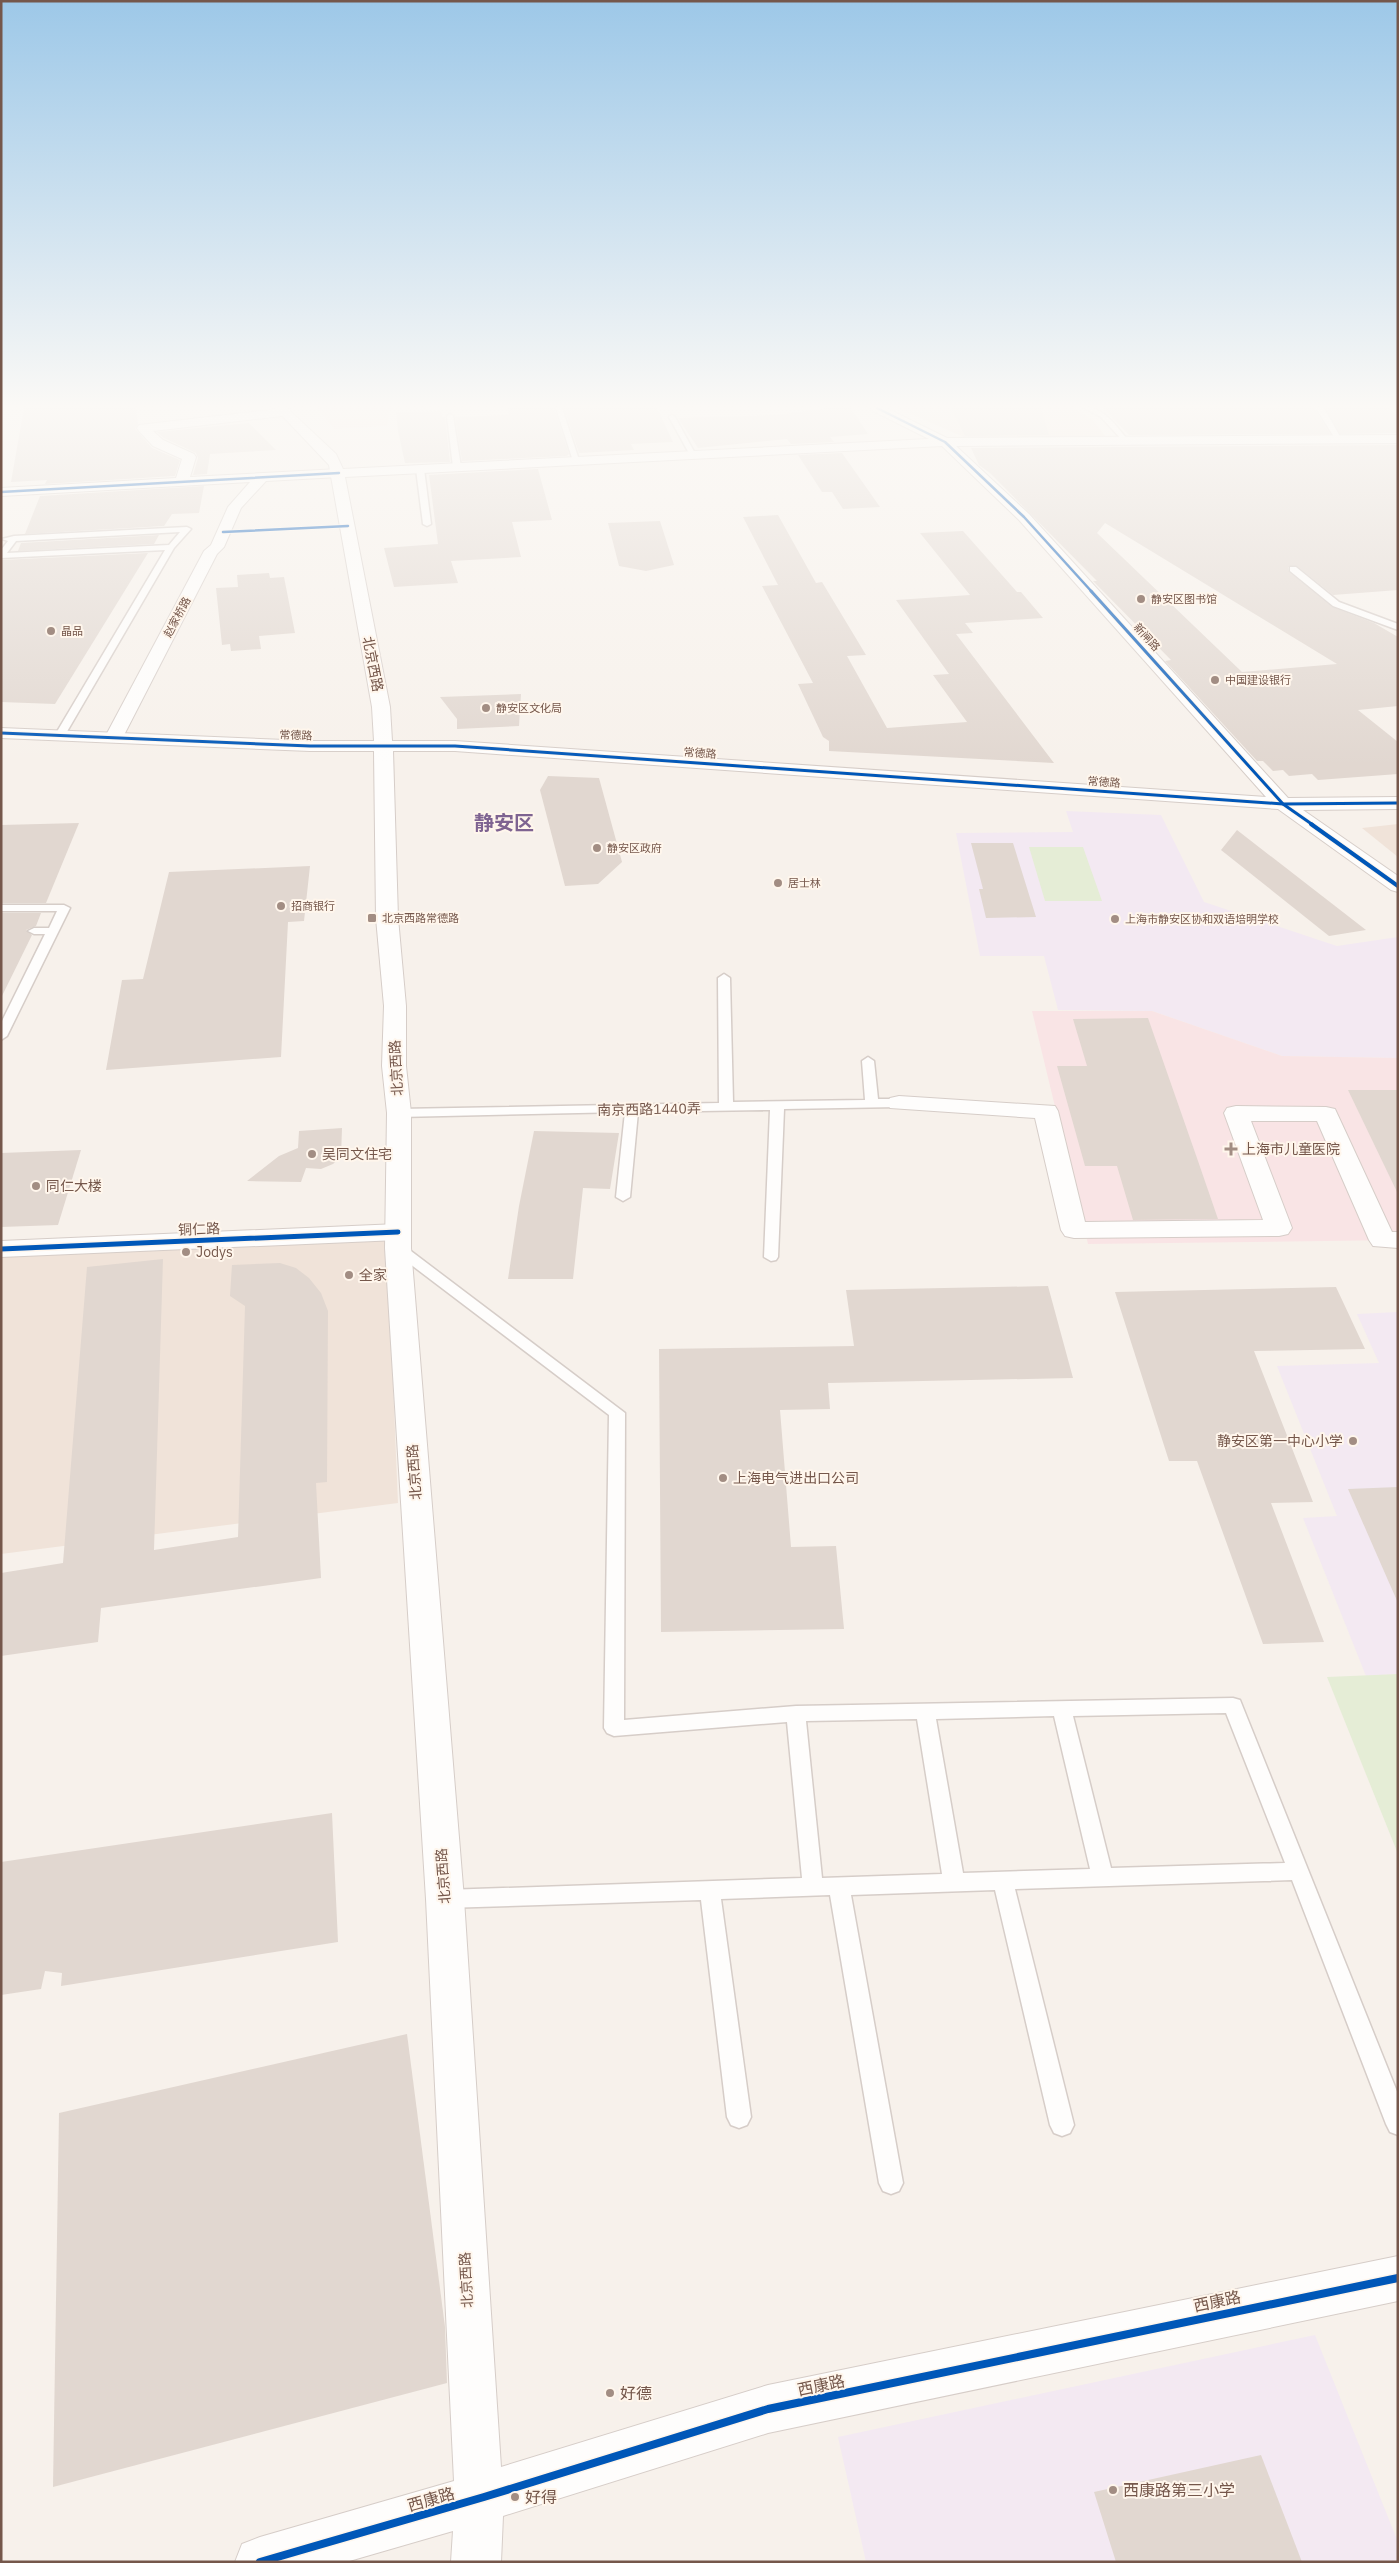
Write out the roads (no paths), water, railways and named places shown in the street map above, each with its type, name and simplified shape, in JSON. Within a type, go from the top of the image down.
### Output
[{"type":"main road","name":"赵家桥路","points":[[114,737],[211,551],[217,547],[226,528]]},
{"type":"main road","name":"北京西路","points":[[349,528],[381,708],[388,918],[395,1006],[394,1066],[399,1113],[398,1240],[445,1899],[479,2499],[476,2562]]},
{"type":"main road","name":"新闸路","points":[[1034,528],[1283,804],[1398,886]]},
{"type":"main road","name":"常德路","points":[[1,733],[310,746],[465,747],[1283,804],[1398,803]]},
{"type":"main road","points":[[899,1103],[1046,1111],[1074,1230],[1278,1228],[1236,1113],[1326,1114],[1382,1240],[1398,1240]]},
{"type":"main road","name":"铜仁路","points":[[1,1249],[398,1240]]},
{"type":"main road","name":"西康路","points":[[260,2562],[479,2499],[768,2409],[1398,2278]]},
{"type":"lane","points":[[1,539],[10,544],[176,541]]},
{"type":"lane","points":[[10,544],[1,556],[176,541]]},
{"type":"lane","points":[[60,735],[176,541]]},
{"type":"lane","points":[[1293,569],[1336,604],[1398,628]]},
{"type":"lane","points":[[1,908],[64,908],[1,1036]]},
{"type":"lane","points":[[34,931],[54,931]]},
{"type":"lane","points":[[724,978],[726,1108]]},
{"type":"lane","points":[[868,1061],[872,1104]]},
{"type":"lane","name":"南京西路1440弄","points":[[399,1113],[726,1108],[899,1103]]},
{"type":"lane","points":[[771,1257],[777,1106]]},
{"type":"lane","points":[[623,1197],[632,1108]]},
{"type":"lane","points":[[398,1240],[617,1413],[614,1728],[796,1714],[1233,1705],[1398,2124]]},
{"type":"lane","points":[[1062,1709],[1104,1878]]},
{"type":"lane","points":[[925,1711],[954,1882]]},
{"type":"lane","points":[[796,1714],[813,1887]]},
{"type":"lane","points":[[445,1899],[1298,1871]]},
{"type":"lane","points":[[1003,1881],[1062,2125]]},
{"type":"lane","points":[[839,1886],[891,2183]]},
{"type":"lane","points":[[710,1891],[739,2117]]},
{"type":"place","name":"静安区图书馆","points":[[1141,599]]},
{"type":"place","name":"晶品","points":[[51,631]]},
{"type":"place","name":"中国建设银行","points":[[1215,680]]},
{"type":"place","name":"静安区文化局","points":[[486,708]]},
{"type":"place","name":"静安区政府","points":[[597,848]]},
{"type":"place","name":"居士林","points":[[778,883]]},
{"type":"place","name":"招商银行","points":[[281,906]]},
{"type":"place","name":"北京西路常德路","points":[[372,918]]},
{"type":"place","name":"上海市静安区协和双语培明学校","points":[[1115,919]]},
{"type":"place","name":"上海市儿童医院","points":[[1231,1149]]},
{"type":"place","name":"吴同文住宅","points":[[312,1154]]},
{"type":"place","name":"同仁大楼","points":[[36,1186]]},
{"type":"place","name":"Jodys","points":[[186,1252]]},
{"type":"place","name":"全家","points":[[349,1275]]},
{"type":"place","name":"静安区第一中心小学","points":[[1353,1441]]},
{"type":"place","name":"上海电气进出口公司","points":[[723,1478]]},
{"type":"place","name":"好德","points":[[610,2393]]},
{"type":"place","name":"西康路第三小学","points":[[1113,2490]]},
{"type":"place","name":"好得","points":[[515,2497]]},
{"type":"district","name":"静安区","points":[[504,822]]}]
